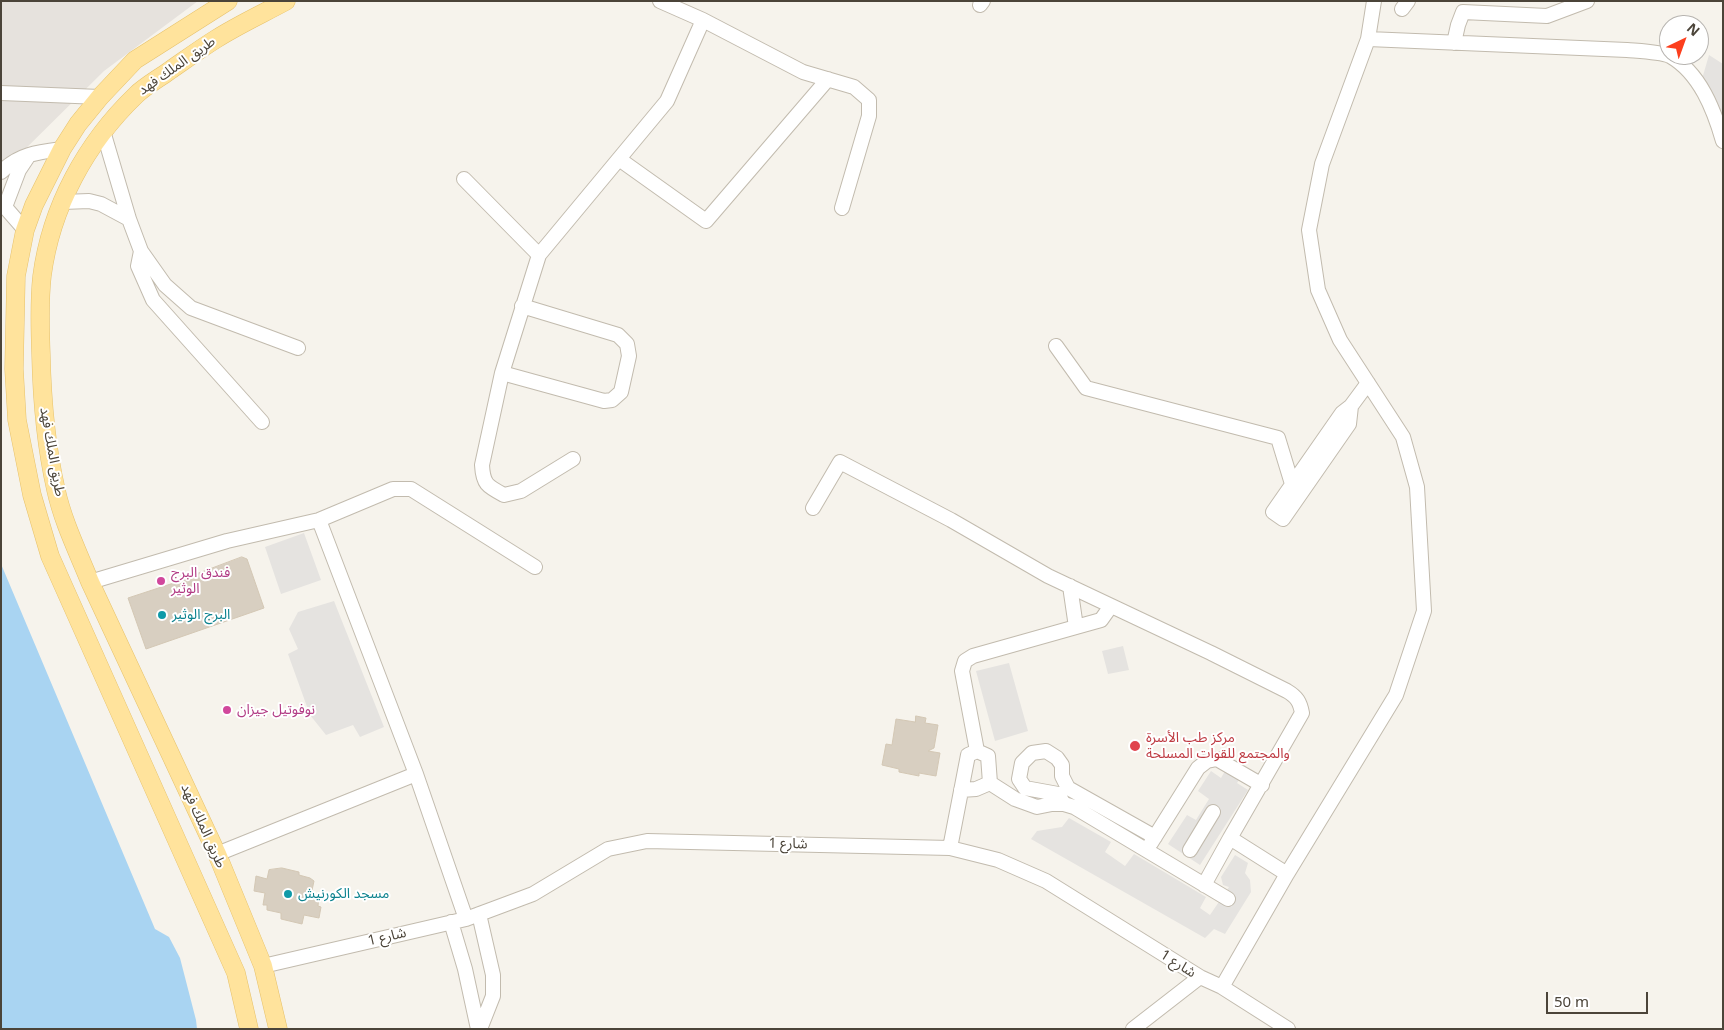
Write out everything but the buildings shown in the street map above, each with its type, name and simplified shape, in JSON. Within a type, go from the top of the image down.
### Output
[{"type":"main road","name":"طريق الملك فهد","points":[[228,1],[135,60],[100,97],[78,124],[62,149],[34,205],[25,230],[16,276],[14,369],[17,420],[32,495],[50,556],[236,973],[250,1029]]},
{"type":"main road","name":"طريق الملك فهد","points":[[278,1029],[263,966],[217,854],[90,582],[56,492],[46,433],[41,379],[40,315],[42,276],[50,237],[62,202],[87,152],[103,131],[136,94],[217,38],[286,1]]},
{"type":"main road","points":[[236,973],[263,966]]},
{"type":"street","points":[[660,1],[703,20],[803,72],[854,87],[869,100],[869,116],[842,208]]},
{"type":"street","points":[[1222,987],[1287,874],[1396,695],[1424,611],[1417,487],[1403,437],[1340,340],[1318,290],[1308,230],[1322,164],[1368,39],[1374,1]]},
{"type":"street","points":[[1454,43],[1463,12],[1547,16],[1555,6],[1587,1]]},
{"type":"street","points":[[573,459],[521,491],[504,495],[492,489],[483,479],[482,465],[502,373],[539,254],[667,101],[703,20]]},
{"type":"street","points":[[1368,39],[1627,50],[1669,56],[1692,74],[1708,100],[1723,141]]},
{"type":"street","points":[[619,159],[706,220],[828,79]]},
{"type":"street","points":[[1,93],[100,97]]},
{"type":"street","points":[[103,131],[129,219],[142,251],[166,285],[191,308],[298,348]]},
{"type":"street","points":[[1,172],[8,165],[31,153],[62,149]]},
{"type":"street","points":[[25,230],[3,206],[18,170],[31,153]]},
{"type":"street","points":[[464,180],[539,254]]},
{"type":"street","points":[[62,202],[89,201],[101,204],[129,219]]},
{"type":"street","points":[[142,251],[138,266],[153,300],[262,422]]},
{"type":"street","points":[[502,373],[604,401],[612,400],[621,392],[629,356],[627,344],[618,335],[522,306]]},
{"type":"street","points":[[1056,346],[1086,388],[1278,438],[1292,484]]},
{"type":"street","points":[[1351,406],[1349,424],[1283,519],[1272,512],[1342,413],[1351,406],[1368,383]]},
{"type":"street","points":[[813,508],[840,462],[1070,586],[1211,653],[1288,691],[1296,697],[1301,705],[1302,714],[1204,885]]},
{"type":"street","points":[[90,582],[227,541],[319,520],[393,489],[411,489],[535,567]]},
{"type":"street","points":[[319,520],[493,975],[493,996],[479,1029]]},
{"type":"street","points":[[1070,586],[1076,627]]},
{"type":"street","points":[[977,751],[962,671],[965,661],[973,656],[1101,620],[1111,606]]},
{"type":"street","points":[[950,848],[968,755],[977,751],[988,756],[990,783]]},
{"type":"street","points":[[1064,804],[1058,794],[1025,788],[1019,779],[1022,763],[1032,753],[1046,751],[1057,758],[1062,765],[1062,776],[1068,788],[1155,837]]},
{"type":"street","points":[[1147,850],[1198,768],[1207,761],[1218,759],[1262,785]]},
{"type":"street","points":[[217,854],[416,774]]},
{"type":"street","points":[[961,790],[976,790],[990,783]]},
{"type":"street","points":[[990,783],[1015,799],[1037,807],[1052,804],[1064,804],[1074,807],[1228,899]]},
{"type":"street","points":[[1190,850],[1213,812]]},
{"type":"street","points":[[1230,838],[1287,874]]},
{"type":"street","name":"شارع 1","points":[[263,966],[472,917],[532,894],[608,849],[648,840],[950,848],[998,860],[1046,881],[1200,977],[1222,987],[1288,1029]]},
{"type":"street","points":[[450,922],[465,969],[479,1029]]},
{"type":"street","points":[[1133,1029],[1200,977]]},
{"type":"shaded area","points":[[1,1],[198,1],[104,71],[1,173]]},
{"type":"shaded area","points":[[1709,55],[1723,64],[1723,129],[1702,79],[1706,65],[1709,65]]},
{"type":"shaded area","points":[[304,533],[321,580],[281,594],[265,547]]},
{"type":"shaded area","points":[[334,601],[384,727],[360,737],[353,725],[326,735],[310,715],[288,654],[298,649],[289,629],[298,612]]},
{"type":"shaded area","points":[[1123,646],[1129,670],[1108,674],[1102,651]]},
{"type":"shaded area","points":[[1009,663],[1028,731],[995,741],[976,671]]},
{"type":"shaded area","points":[[1211,771],[1221,778],[1225,771],[1239,780],[1237,783],[1248,790],[1200,865],[1168,844],[1187,815],[1196,820],[1209,799],[1198,791]]},
{"type":"shaded area","points":[[1069,818],[1111,842],[1105,852],[1125,866],[1134,854],[1206,897],[1200,908],[1210,915],[1229,887],[1223,885],[1221,877],[1235,855],[1248,863],[1245,873],[1250,880],[1251,892],[1225,934],[1214,929],[1205,938],[1031,839],[1037,831],[1062,827]]},
{"type":"water","points":[[1,564],[155,929],[169,937],[180,958],[197,1029],[1,1029]]},
{"type":"place","name":"فندق البرج الوثير","points":[[161,581]]},
{"type":"place","name":"البرج الوثير","points":[[162,615]]},
{"type":"place","name":"نوفوتيل جيزان","points":[[227,710]]},
{"type":"place","name":"مركز طب الأسرة والمجتمع للقوات المسلحة","points":[[1135,746]]},
{"type":"place","name":"مسجد الكورنيش","points":[[288,894]]}]
